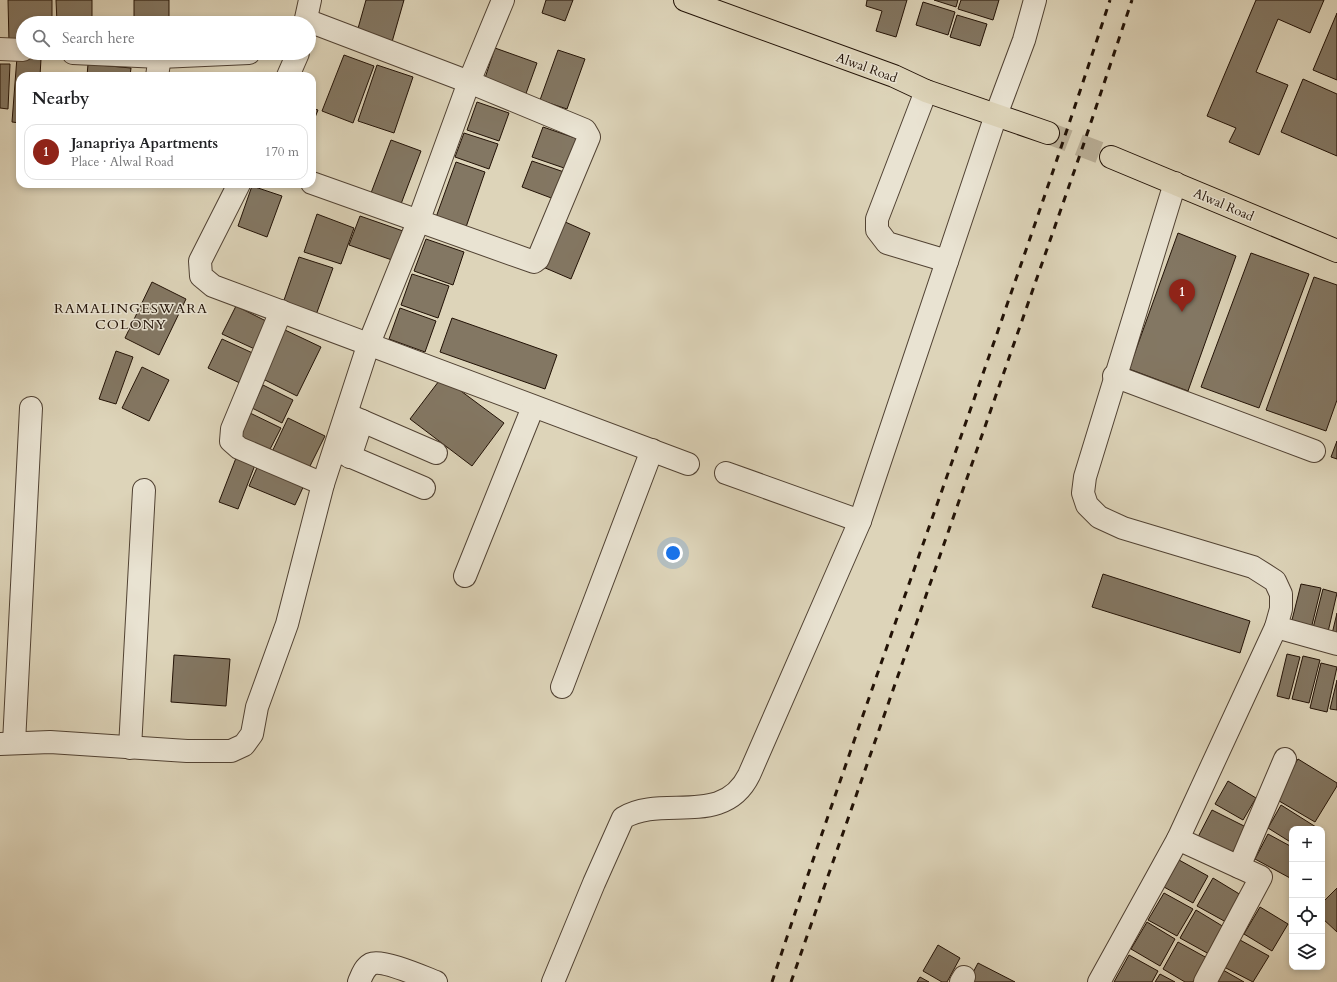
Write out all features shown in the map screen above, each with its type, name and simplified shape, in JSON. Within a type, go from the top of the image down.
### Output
[{"type":"main road","name":"Alwal Road","points":[[685,0],[894,76],[926,91],[1048,134]]},
{"type":"main road","name":"Alwal Road","points":[[1111,157],[1336,249]]},
{"type":"street","points":[[31,408],[7,743],[50,742],[130,748],[231,751],[244,745],[252,734],[257,707],[287,624],[324,484],[342,454],[354,418],[368,346],[418,222],[469,82],[502,0]]},
{"type":"street","points":[[553,982],[623,818],[630,814],[646,811],[714,805],[727,800],[744,785],[750,775],[860,521],[996,116],[1024,40],[1035,0]]},
{"type":"street","points":[[316,18],[585,130],[589,137],[538,259],[534,262],[316,184]]},
{"type":"street","points":[[0,49],[16,50]]},
{"type":"street","points":[[116,60],[159,67],[204,60]]},
{"type":"street","points":[[290,72],[295,60]]},
{"type":"street","points":[[926,91],[877,219],[877,230],[887,243],[947,261]]},
{"type":"street","points":[[1099,982],[1178,839],[1276,626],[1280,609],[1281,594],[1276,581],[1253,567],[1123,528],[1099,517],[1087,505],[1083,493],[1085,476],[1114,376],[1175,183]]},
{"type":"street","points":[[237,188],[200,261],[201,276],[213,286],[281,311],[368,346],[688,464]]},
{"type":"street","points":[[281,311],[232,429],[231,440],[239,448],[324,484]]},
{"type":"street","points":[[1114,376],[1314,451]]},
{"type":"street","points":[[465,576],[532,407]]},
{"type":"street","points":[[354,418],[436,453]]},
{"type":"street","points":[[562,687],[652,450]]},
{"type":"street","points":[[342,454],[424,488]]},
{"type":"street","points":[[726,473],[860,521]]},
{"type":"street","points":[[130,748],[144,490]]},
{"type":"street","points":[[1276,626],[1337,644]]},
{"type":"street","points":[[1239,866],[1285,758]]},
{"type":"street","points":[[1178,839],[1261,877],[1205,982]]},
{"type":"street","points":[[359,982],[364,970],[370,964],[376,963],[386,964],[436,982]]},
{"type":"building","points":[[8,0],[52,0],[52,16],[16,16],[16,42],[9,43]]},
{"type":"building","points":[[56,0],[92,0],[92,16],[57,16]]},
{"type":"building","points":[[134,0],[169,0],[169,16],[134,16]]},
{"type":"building","points":[[366,0],[404,0],[392,42],[357,32]]},
{"type":"building","points":[[546,0],[573,0],[565,21],[542,13]]},
{"type":"building","points":[[867,0],[907,0],[896,37],[876,31],[882,11],[866,6]]},
{"type":"building","points":[[934,0],[958,0],[956,7]]},
{"type":"building","points":[[961,0],[999,0],[993,20],[958,9]]},
{"type":"building","points":[[1256,0],[1324,0],[1310,33],[1278,19],[1256,72],[1288,85],[1259,155],[1229,142],[1236,128],[1207,116]]},
{"type":"building","points":[[923,2],[955,12],[948,35],[916,25]]},
{"type":"building","points":[[1337,13],[1337,80],[1313,70]]},
{"type":"building","points":[[957,15],[987,24],[980,46],[950,37]]},
{"type":"building","points":[[495,48],[537,63],[524,99],[483,84]]},
{"type":"building","points":[[558,50],[585,59],[567,109],[540,100]]},
{"type":"building","points":[[344,55],[374,66],[353,123],[322,111]]},
{"type":"building","points":[[17,60],[41,60],[40,72],[16,72],[16,122],[12,122]]},
{"type":"building","points":[[0,64],[10,64],[8,109],[0,108]]},
{"type":"building","points":[[88,64],[131,68],[130,72],[87,72]]},
{"type":"building","points":[[377,65],[413,77],[394,133],[358,121]]},
{"type":"building","points":[[1303,79],[1337,94],[1337,156],[1281,132]]},
{"type":"building","points":[[477,102],[509,113],[499,141],[467,130]]},
{"type":"building","points":[[543,127],[578,139],[567,169],[532,157]]},
{"type":"building","points":[[464,133],[498,144],[489,169],[455,157]]},
{"type":"building","points":[[391,140],[421,151],[401,204],[371,193]]},
{"type":"building","points":[[532,161],[564,172],[554,199],[522,187]]},
{"type":"building","points":[[456,162],[485,172],[465,230],[435,220]]},
{"type":"building","points":[[251,188],[258,188],[282,196],[267,237],[238,226]]},
{"type":"building","points":[[317,214],[354,228],[341,264],[304,252]]},
{"type":"building","points":[[360,216],[403,231],[392,260],[349,245]]},
{"type":"building","points":[[563,221],[590,233],[571,279],[543,267]]},
{"type":"building","points":[[1178,233],[1236,256],[1188,391],[1129,369]]},
{"type":"building","points":[[426,239],[464,252],[453,285],[414,271]]},
{"type":"building","points":[[1251,253],[1309,274],[1259,408],[1201,387]]},
{"type":"building","points":[[299,257],[333,268],[316,315],[283,303]]},
{"type":"building","points":[[412,274],[449,286],[438,318],[401,305]]},
{"type":"building","points":[[1314,277],[1337,285],[1337,400],[1326,431],[1266,410]]},
{"type":"building","points":[[152,282],[186,299],[159,355],[125,338]]},
{"type":"building","points":[[236,306],[272,324],[259,351],[222,334]]},
{"type":"building","points":[[400,308],[436,321],[425,352],[389,339]]},
{"type":"building","points":[[452,318],[557,355],[545,389],[440,352]]},
{"type":"building","points":[[285,330],[321,347],[297,396],[261,378]]},
{"type":"building","points":[[222,339],[257,355],[242,384],[208,368]]},
{"type":"building","points":[[116,351],[133,357],[116,404],[99,399]]},
{"type":"building","points":[[142,367],[169,380],[149,421],[122,408]]},
{"type":"building","points":[[442,377],[504,423],[472,466],[410,419]]},
{"type":"building","points":[[263,385],[293,400],[282,423],[252,408]]},
{"type":"building","points":[[250,413],[281,428],[267,455],[236,440]]},
{"type":"building","points":[[288,418],[325,436],[307,472],[271,454]]},
{"type":"building","points":[[1337,441],[1337,459],[1331,457]]},
{"type":"building","points":[[236,458],[255,465],[238,509],[219,502]]},
{"type":"building","points":[[259,463],[305,483],[295,505],[249,486]]},
{"type":"building","points":[[1103,574],[1250,621],[1240,653],[1092,607]]},
{"type":"building","points":[[1301,584],[1321,588],[1311,629],[1291,624]]},
{"type":"building","points":[[1323,589],[1337,593],[1328,632],[1313,628]]},
{"type":"building","points":[[1337,613],[1337,636],[1332,634]]},
{"type":"building","points":[[1287,654],[1300,657],[1289,699],[1277,696]]},
{"type":"building","points":[[174,655],[230,659],[226,706],[171,702]]},
{"type":"building","points":[[1303,656],[1320,660],[1309,703],[1292,699]]},
{"type":"building","points":[[1321,663],[1337,667],[1327,712],[1310,708]]},
{"type":"building","points":[[1337,680],[1337,710],[1330,709]]},
{"type":"building","points":[[1298,759],[1337,783],[1337,786],[1315,822],[1274,798]]},
{"type":"building","points":[[1228,781],[1256,798],[1243,820],[1215,804]]},
{"type":"building","points":[[1281,805],[1314,826],[1289,826],[1289,841],[1268,828]]},
{"type":"building","points":[[1212,810],[1246,827],[1233,854],[1198,837]]},
{"type":"building","points":[[1268,834],[1289,845],[1289,877],[1255,859]]},
{"type":"building","points":[[1179,860],[1208,876],[1193,903],[1164,887]]},
{"type":"building","points":[[1213,878],[1241,895],[1226,922],[1197,906]]},
{"type":"building","points":[[1337,888],[1337,932],[1325,921],[1325,900]]},
{"type":"building","points":[[1164,893],[1193,909],[1177,936],[1148,920]]},
{"type":"building","points":[[1260,907],[1288,924],[1272,951],[1244,934]]},
{"type":"building","points":[[1196,910],[1224,927],[1209,954],[1180,938]]},
{"type":"building","points":[[1147,922],[1175,939],[1160,966],[1131,949]]},
{"type":"building","points":[[1240,940],[1269,956],[1253,982],[1224,967]]},
{"type":"building","points":[[1178,942],[1207,958],[1193,982],[1185,982],[1163,969]]},
{"type":"building","points":[[938,945],[960,958],[947,982],[942,982],[923,971]]},
{"type":"building","points":[[1129,955],[1158,971],[1152,982],[1114,982]]},
{"type":"building","points":[[978,963],[1015,982],[968,982]]},
{"type":"building","points":[[1223,970],[1244,982],[1216,982]]},
{"type":"building","points":[[1160,974],[1175,982],[1155,982]]},
{"type":"building","points":[[920,977],[929,982],[917,982]]},
{"type":"tunnel","points":[[1048,133],[1111,157]]},
{"type":"railway","points":[[772,982],[813,859],[985,369],[1110,0]]},
{"type":"railway","points":[[791,982],[1083,146],[1132,0]]},
{"type":"place","name":"Janapriya Apartments","points":[[1182,312]]},
{"type":"district","name":"RAMALINGESWARA COLONY","points":[[131,316]]}]
